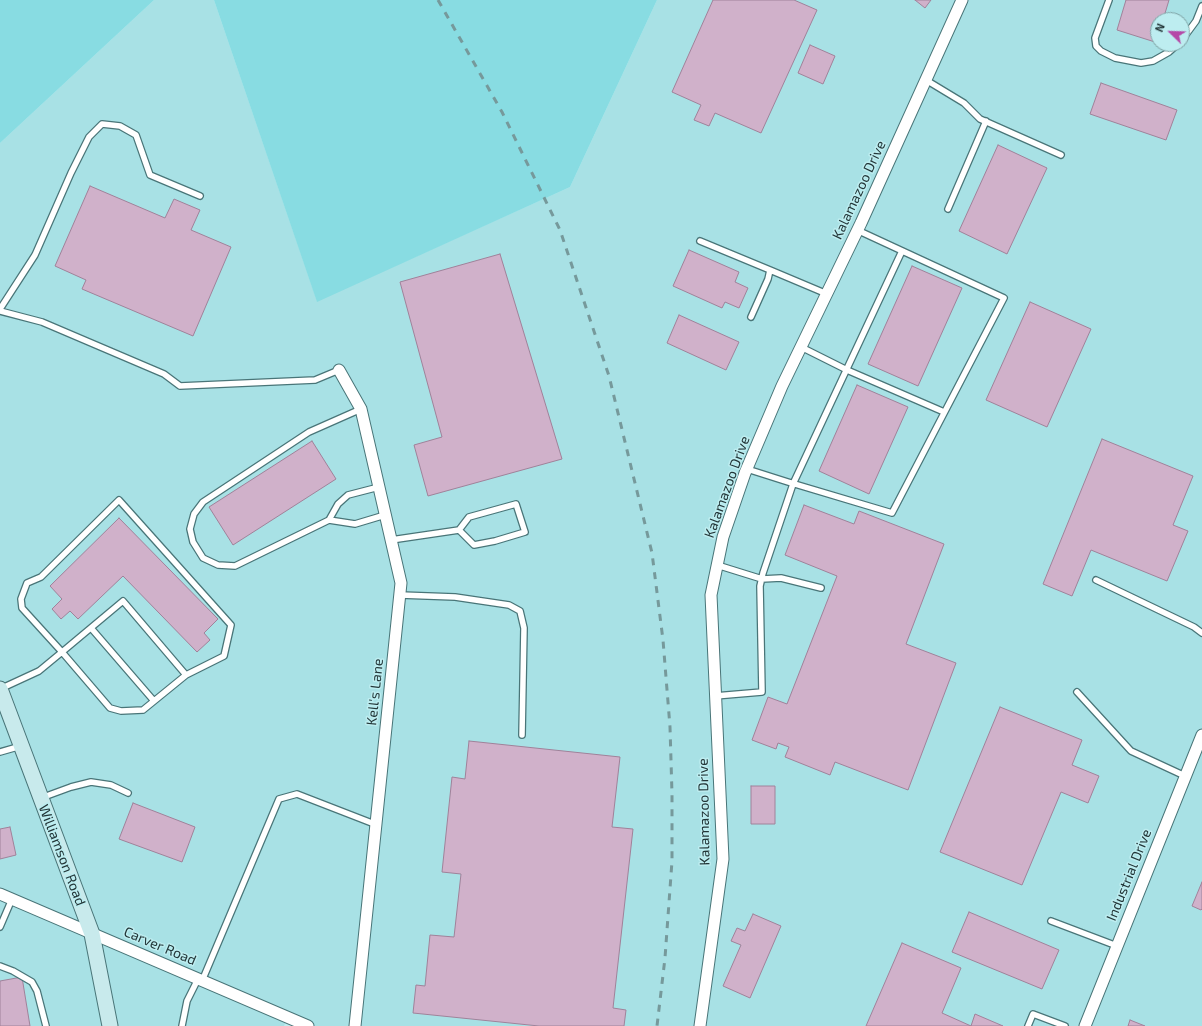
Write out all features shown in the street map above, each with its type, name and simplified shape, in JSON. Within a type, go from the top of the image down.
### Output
[{"type":"main road","name":"Williamson Road","points":[[0,689],[92,934],[110,1026]]},
{"type":"street","name":"Kalamazoo Drive","points":[[700,1026],[723,859],[711,595],[723,538],[747,469],[782,386],[857,230],[962,0]]},
{"type":"street","name":"Kell's Lane","points":[[339,370],[361,409],[401,584],[355,1026]]},
{"type":"street","name":"Industrial Drive","points":[[1085,1026],[1202,735]]},
{"type":"street","name":"Carver Road","points":[[0,894],[308,1026]]},
{"type":"lane","points":[[1109,0],[1095,38],[1096,46],[1101,51],[1115,58],[1141,63],[1153,61],[1169,52]]},
{"type":"lane","points":[[1190,29],[1196,20],[1202,6]]},
{"type":"lane","points":[[926,80],[964,103],[980,119],[1060,155]]},
{"type":"lane","points":[[948,209],[986,121]]},
{"type":"lane","points":[[200,196],[150,175],[136,135],[120,126],[102,124],[89,136],[35,254],[0,310],[49,325],[164,374],[180,386],[315,380],[339,370]]},
{"type":"lane","points":[[747,469],[892,513],[1004,298],[857,230]]},
{"type":"lane","points":[[700,241],[827,294]]},
{"type":"lane","points":[[715,696],[762,692],[760,586],[762,579],[793,484],[902,251]]},
{"type":"lane","points":[[751,317],[768,279],[770,270]]},
{"type":"lane","points":[[801,347],[847,370],[944,412]]},
{"type":"lane","points":[[361,409],[309,432],[203,502],[194,514],[190,529],[193,542],[203,558],[218,565],[235,566],[329,520],[338,504],[348,495],[379,487]]},
{"type":"lane","points":[[119,500],[231,625],[224,656],[186,675],[143,710],[121,711],[110,708],[103,702],[62,652],[22,608],[21,599],[27,584],[41,576],[119,500]]},
{"type":"lane","points":[[391,540],[459,530],[469,517],[516,504],[525,532],[495,541],[474,545],[459,530]]},
{"type":"lane","points":[[329,520],[355,524],[385,515]]},
{"type":"lane","points":[[717,565],[762,579],[781,578],[821,588]]},
{"type":"lane","points":[[1096,580],[1194,626],[1202,633]]},
{"type":"lane","points":[[400,595],[462,598],[509,605],[520,611],[524,628],[522,735]]},
{"type":"lane","points":[[0,689],[39,672],[123,601],[186,675]]},
{"type":"lane","points":[[91,628],[154,700]]},
{"type":"lane","points":[[1077,692],[1132,751],[1186,776]]},
{"type":"lane","points":[[0,752],[21,746]]},
{"type":"lane","points":[[41,798],[71,787],[91,782],[111,786],[128,793]]},
{"type":"lane","points":[[182,1026],[187,1001],[200,980],[279,798],[297,794],[377,825]]},
{"type":"lane","points":[[0,927],[12,899]]},
{"type":"lane","points":[[1051,921],[1117,946]]},
{"type":"lane","points":[[0,966],[13,971],[32,982],[37,991],[46,1026]]},
{"type":"lane","points":[[1028,1026],[1033,1014],[1065,1026]]},
{"type":"shaded area","points":[[0,0],[154,0],[0,143]]},
{"type":"shaded area","points":[[154,0],[214,0],[317,301],[570,187],[657,0],[1202,0],[1202,1026],[310,1026],[288,1017],[284,1026],[0,1026],[0,143]]},
{"type":"shaded area","points":[[214,0],[657,0],[570,187],[317,302]]},
{"type":"building","points":[[713,0],[794,0],[817,10],[761,133],[715,113],[709,126],[694,120],[701,105],[672,92]]},
{"type":"building","points":[[915,0],[931,0],[925,8]]},
{"type":"building","points":[[1126,0],[1169,0],[1165,12],[1150,12],[1150,40],[1117,30]]},
{"type":"building","points":[[810,45],[835,56],[823,84],[798,73]]},
{"type":"building","points":[[1101,83],[1177,110],[1166,140],[1090,114]]},
{"type":"building","points":[[998,145],[1047,168],[1007,254],[959,231]]},
{"type":"building","points":[[90,186],[165,218],[174,199],[200,210],[191,230],[231,247],[193,336],[82,289],[86,280],[55,266]]},
{"type":"building","points":[[689,250],[739,272],[735,282],[748,288],[739,308],[725,302],[722,308],[673,286]]},
{"type":"building","points":[[500,254],[562,459],[428,496],[414,445],[442,437],[400,282]]},
{"type":"building","points":[[912,266],[962,288],[918,386],[868,364]]},
{"type":"building","points":[[1030,302],[1091,329],[1047,427],[986,400]]},
{"type":"building","points":[[679,315],[739,342],[726,370],[667,343]]},
{"type":"building","points":[[857,385],[908,407],[869,494],[819,471]]},
{"type":"building","points":[[1102,439],[1193,476],[1173,525],[1188,531],[1167,581],[1091,550],[1072,596],[1043,584]]},
{"type":"building","points":[[312,441],[336,479],[233,545],[209,507]]},
{"type":"building","points":[[804,505],[854,524],[859,511],[944,544],[906,644],[956,663],[908,790],[835,762],[830,775],[785,757],[789,747],[778,743],[776,749],[752,740],[768,697],[787,704],[837,576],[785,555]]},
{"type":"building","points":[[119,518],[218,619],[204,633],[210,640],[197,652],[123,576],[78,619],[70,611],[61,619],[52,609],[62,599],[50,586]]},
{"type":"building","points":[[1000,707],[1082,740],[1072,765],[1099,776],[1088,803],[1061,792],[1022,885],[940,852]]},
{"type":"building","points":[[469,741],[620,757],[612,827],[633,829],[613,1008],[626,1010],[624,1026],[539,1026],[413,1013],[416,985],[425,986],[430,935],[454,937],[461,874],[442,872],[452,777],[465,779]]},
{"type":"building","points":[[751,786],[775,786],[775,824],[751,824]]},
{"type":"building","points":[[133,803],[195,827],[182,862],[119,839]]},
{"type":"building","points":[[10,827],[16,855],[0,859],[0,829]]},
{"type":"building","points":[[1202,882],[1202,909],[1201,910],[1192,906]]},
{"type":"building","points":[[969,912],[1059,950],[1042,989],[952,952]]},
{"type":"building","points":[[753,914],[781,926],[750,998],[723,986],[741,945],[731,941],[737,928],[745,931]]},
{"type":"building","points":[[902,943],[961,968],[942,1013],[971,1026],[866,1026]]},
{"type":"building","points":[[22,977],[30,1026],[0,1026],[0,981]]},
{"type":"building","points":[[975,1014],[1003,1026],[971,1026]]},
{"type":"building","points":[[1130,1020],[1145,1026],[1128,1026]]},
{"type":"railway","points":[[438,0],[502,112],[560,230],[609,376],[652,553],[663,640],[670,727],[672,794],[672,861],[665,958],[657,1026]]}]
